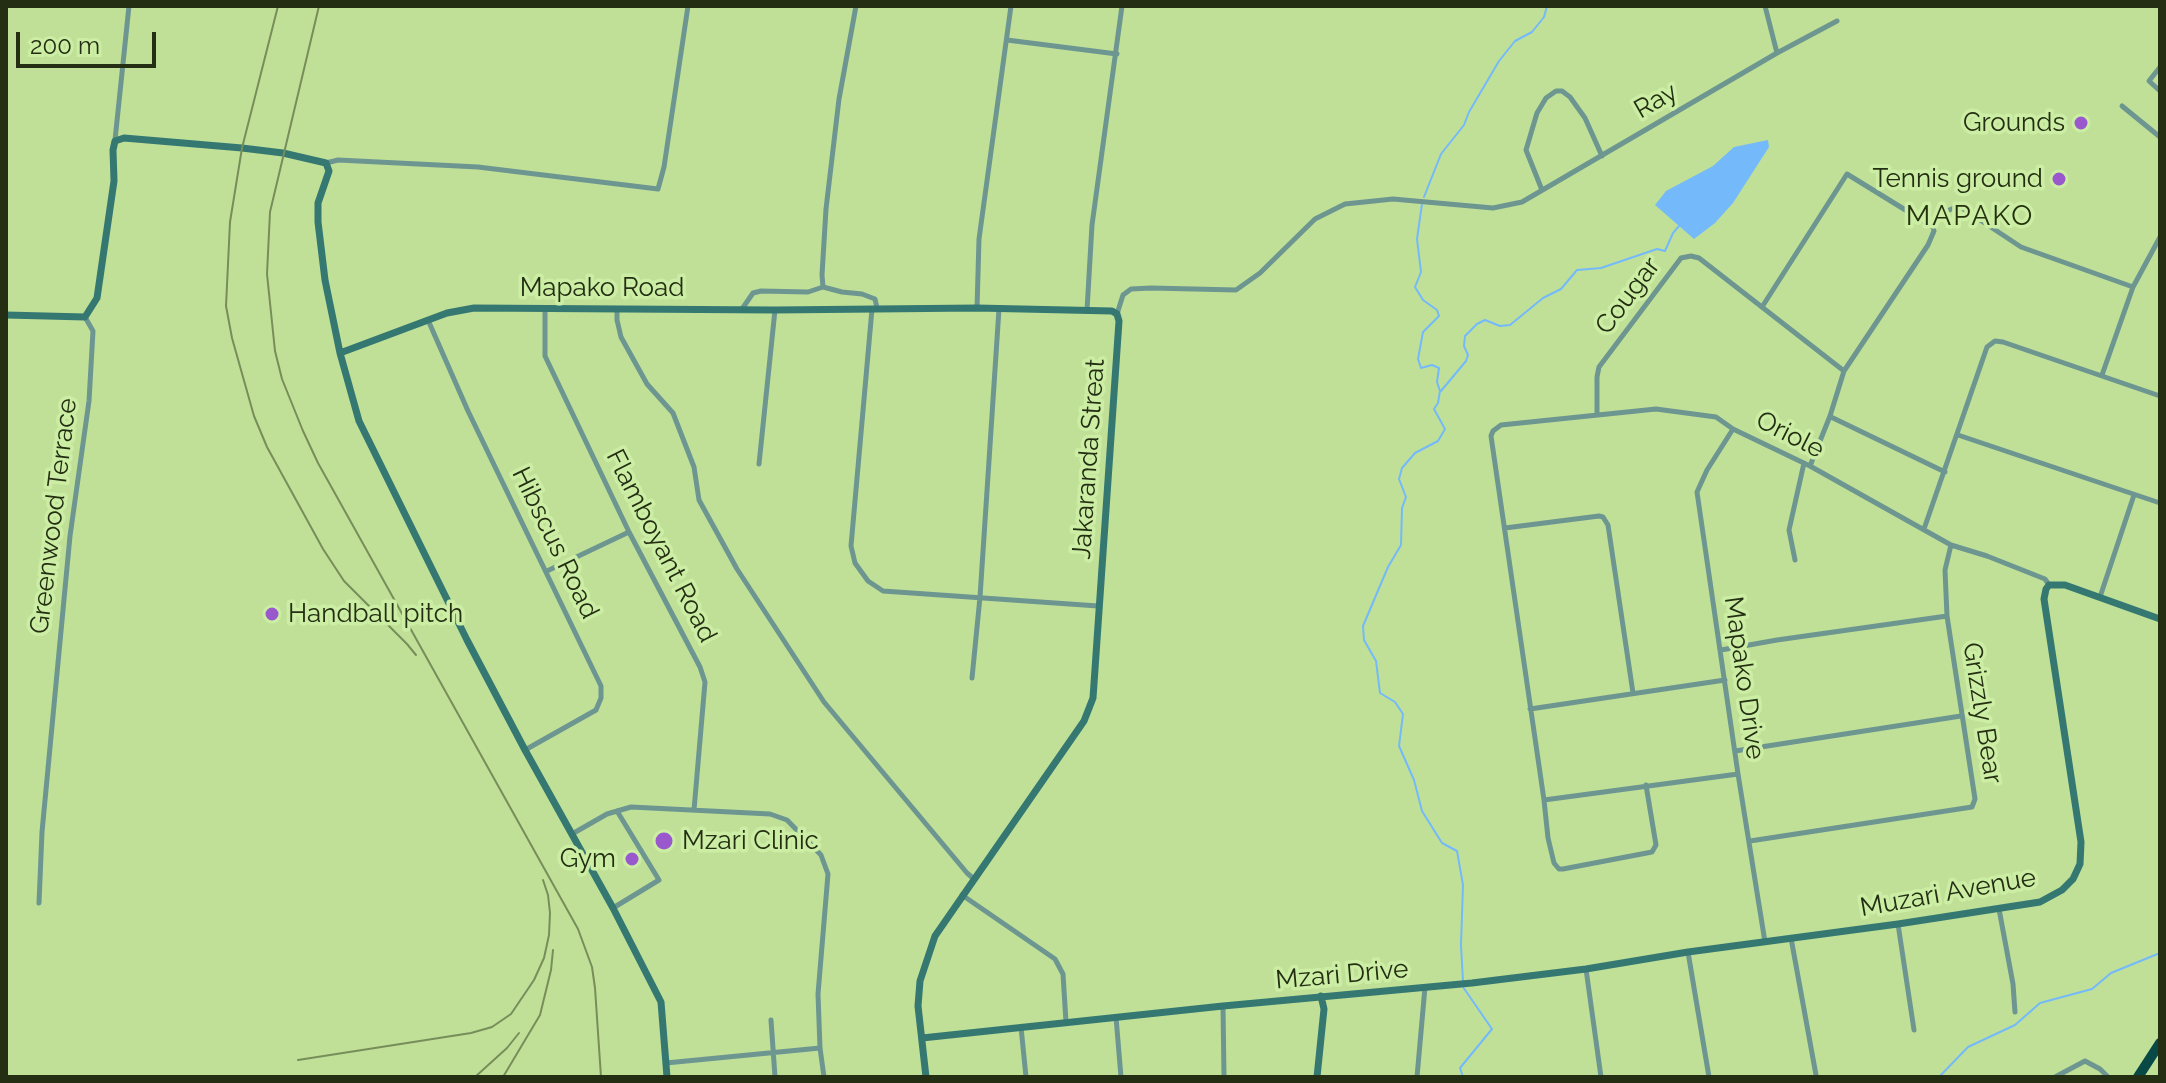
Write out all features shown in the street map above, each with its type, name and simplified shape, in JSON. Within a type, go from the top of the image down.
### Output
[{"type":"highway","points":[[2138,1077],[2160,1043]]},
{"type":"street","points":[[6,315],[85,317],[97,298],[114,181],[113,150],[129,6]]},
{"type":"street","points":[[115,141],[124,138],[256,150],[326,163],[338,160],[478,167],[658,189],[688,6]]},
{"type":"street","points":[[823,287],[826,209],[839,99],[856,6]]},
{"type":"street","points":[[977,308],[979,239],[1011,6]]},
{"type":"street","points":[[1087,310],[1092,225],[1122,6]]},
{"type":"street","points":[[1765,6],[1777,53]]},
{"type":"street","name":"Ray","points":[[1117,314],[1123,295],[1131,289],[1236,290],[1260,273],[1315,219],[1345,204],[1393,199],[1493,208],[1522,202],[1837,21]]},
{"type":"street","points":[[1007,40],[1117,54]]},
{"type":"street","points":[[2160,67],[2149,81],[2160,91]]},
{"type":"street","points":[[1542,190],[1526,150],[1537,113],[1546,98],[1556,91],[1570,97],[1585,118],[1602,156]]},
{"type":"street","points":[[2122,106],[2160,137]]},
{"type":"street","points":[[326,163],[329,171],[318,203],[325,280],[340,353],[359,421],[467,640],[661,1002],[667,1077]]},
{"type":"street","points":[[1762,308],[1847,174],[1933,227]]},
{"type":"street","points":[[1795,560],[1789,530],[1807,465],[1830,416],[1844,371],[1928,245],[1937,215],[1959,206],[2021,247],[2133,287]]},
{"type":"street","points":[[2102,375],[2133,287],[2160,237]]},
{"type":"street","name":"Cougar","points":[[1597,414],[1599,367],[1681,258],[1691,256],[1699,258],[1844,371]]},
{"type":"street","points":[[742,309],[753,293],[761,291],[808,292],[823,287],[875,299],[851,546],[855,563],[868,581],[883,591],[1098,606]]},
{"type":"street","name":"Flamboyant Road","points":[[545,307],[545,356],[705,682],[694,810]]},
{"type":"street","name":"Mapako Road","points":[[340,353],[447,313],[474,308],[977,308],[1112,311],[1117,314]]},
{"type":"street","points":[[617,308],[621,337],[647,384],[673,413],[694,467],[699,500],[737,569],[824,702],[974,879]]},
{"type":"street","points":[[972,678],[999,309]]},
{"type":"street","points":[[759,464],[775,310]]},
{"type":"street","name":"Jakaranda Streat","points":[[922,1038],[918,1006],[920,981],[935,936],[1084,721],[1093,698],[1119,321],[1117,314]]},
{"type":"street","name":"Greenwood Terrace","points":[[39,903],[65,578],[89,401],[93,331],[85,317]]},
{"type":"street","name":"Hibscus Road","points":[[428,320],[468,411],[601,686],[601,698],[596,710],[525,750]]},
{"type":"street","points":[[1924,529],[1987,347],[1995,341],[2160,396]]},
{"type":"street","name":"Oriole","points":[[1505,528],[1491,436],[1493,431],[1501,425],[1656,409],[1716,417],[1733,429],[1807,465],[1951,545],[2045,579],[2049,585]]},
{"type":"street","points":[[1830,416],[1945,472]]},
{"type":"street","name":"Mapako Drive","points":[[1733,429],[1697,492],[1765,942]]},
{"type":"street","points":[[1958,435],[2160,503]]},
{"type":"street","points":[[2100,597],[2134,495]]},
{"type":"street","points":[[1633,693],[1608,525],[1603,517],[1505,528],[1548,838],[1554,863],[1559,869],[1652,852],[1656,845],[1646,785]]},
{"type":"street","points":[[547,571],[629,532]]},
{"type":"street","name":"Grizzly Bear","points":[[1750,841],[1972,807],[1975,799],[1947,616],[1945,570],[1951,545]]},
{"type":"street","points":[[2049,585],[2065,585],[2160,619]]},
{"type":"street","name":"Muzari Avenue","points":[[1765,942],[2040,902],[2062,890],[2073,879],[2080,864],[2081,842],[2044,599],[2049,585]]},
{"type":"street","points":[[1721,650],[1947,616]]},
{"type":"street","points":[[1530,709],[1725,680]]},
{"type":"street","points":[[1735,751],[1961,716]]},
{"type":"street","points":[[1544,800],[1738,774]]},
{"type":"street","points":[[571,834],[607,814],[631,807],[770,814],[787,820],[821,855],[828,874],[818,994],[824,1077]]},
{"type":"street","points":[[613,908],[659,880],[617,811]]},
{"type":"street","points":[[962,895],[1055,959],[1063,974],[1066,1022]]},
{"type":"street","points":[[1999,909],[2015,1012]]},
{"type":"street","points":[[1898,924],[1914,1030]]},
{"type":"street","points":[[1791,937],[1816,1075]]},
{"type":"street","name":"Mzari Drive","points":[[922,1038],[1472,983],[1765,942]]},
{"type":"street","points":[[1688,952],[1709,1077]]},
{"type":"street","points":[[1586,969],[1601,1077]]},
{"type":"street","points":[[1417,1077],[1425,987]]},
{"type":"street","points":[[1317,1077],[1324,1009],[1321,996]]},
{"type":"street","points":[[1223,1006],[1224,1077]]},
{"type":"street","points":[[1116,1017],[1121,1077]]},
{"type":"street","points":[[771,1020],[775,1077]]},
{"type":"street","points":[[1021,1027],[1026,1077]]},
{"type":"street","points":[[922,1038],[926,1077]]},
{"type":"street","points":[[666,1063],[820,1048]]},
{"type":"street","points":[[2055,1077],[2085,1061],[2108,1077]]},
{"type":"water","points":[[1768,140],[1769,147],[1733,203],[1715,223],[1694,239],[1655,205],[1666,191],[1713,166],[1734,147]]},
{"type":"waterway","points":[[1424,197],[1441,154],[1464,125],[1499,61],[1515,41],[1532,32],[1544,17],[1547,6]]},
{"type":"waterway","points":[[1422,204],[1417,239],[1421,272],[1415,287],[1439,316],[1423,332],[1418,359],[1421,368],[1432,365],[1439,368],[1437,382],[1440,391],[1434,409],[1445,429],[1438,441],[1415,453],[1402,468],[1399,479],[1406,497],[1402,508],[1401,545],[1388,567],[1363,626],[1364,640],[1376,661],[1380,693],[1395,702],[1403,714],[1399,746],[1414,780],[1422,811],[1442,843],[1457,851],[1463,885],[1463,981]]},
{"type":"waterway","points":[[1441,391],[1466,361],[1465,336],[1477,324],[1485,320],[1500,326],[1510,325],[1543,298],[1561,289],[1577,270],[1601,268],[1657,249],[1665,251],[1679,226]]},
{"type":"waterway","points":[[1939,1077],[1968,1047],[2015,1025],[2040,1003],[2092,989],[2111,973],[2160,953]]},
{"type":"waterway","points":[[1463,987],[1492,1029],[1460,1068],[1463,1077]]},
{"type":"railway","points":[[278,6],[242,148],[230,222],[226,306],[232,338],[254,416],[267,447],[323,549],[344,581],[416,655]]},
{"type":"railway","points":[[319,6],[270,212],[267,274],[275,351],[282,379],[318,463],[578,929],[592,967],[601,1077]]},
{"type":"railway","points":[[298,1060],[471,1033],[492,1027],[511,1014],[534,980],[544,958],[550,913],[543,880]]},
{"type":"railway","points":[[503,1077],[540,1015],[553,950]]},
{"type":"railway","points":[[475,1077],[519,1033]]},
{"type":"place","name":"Grounds","points":[[2081,123]]},
{"type":"place","name":"Tennis ground","points":[[2059,179]]},
{"type":"place","name":"Handball pitch","points":[[272,614]]},
{"type":"place","name":"Mzari Clinic","points":[[664,841]]},
{"type":"place","name":"Gym","points":[[632,859]]},
{"type":"district","name":"MAPAKO","points":[[1970,217]]}]
